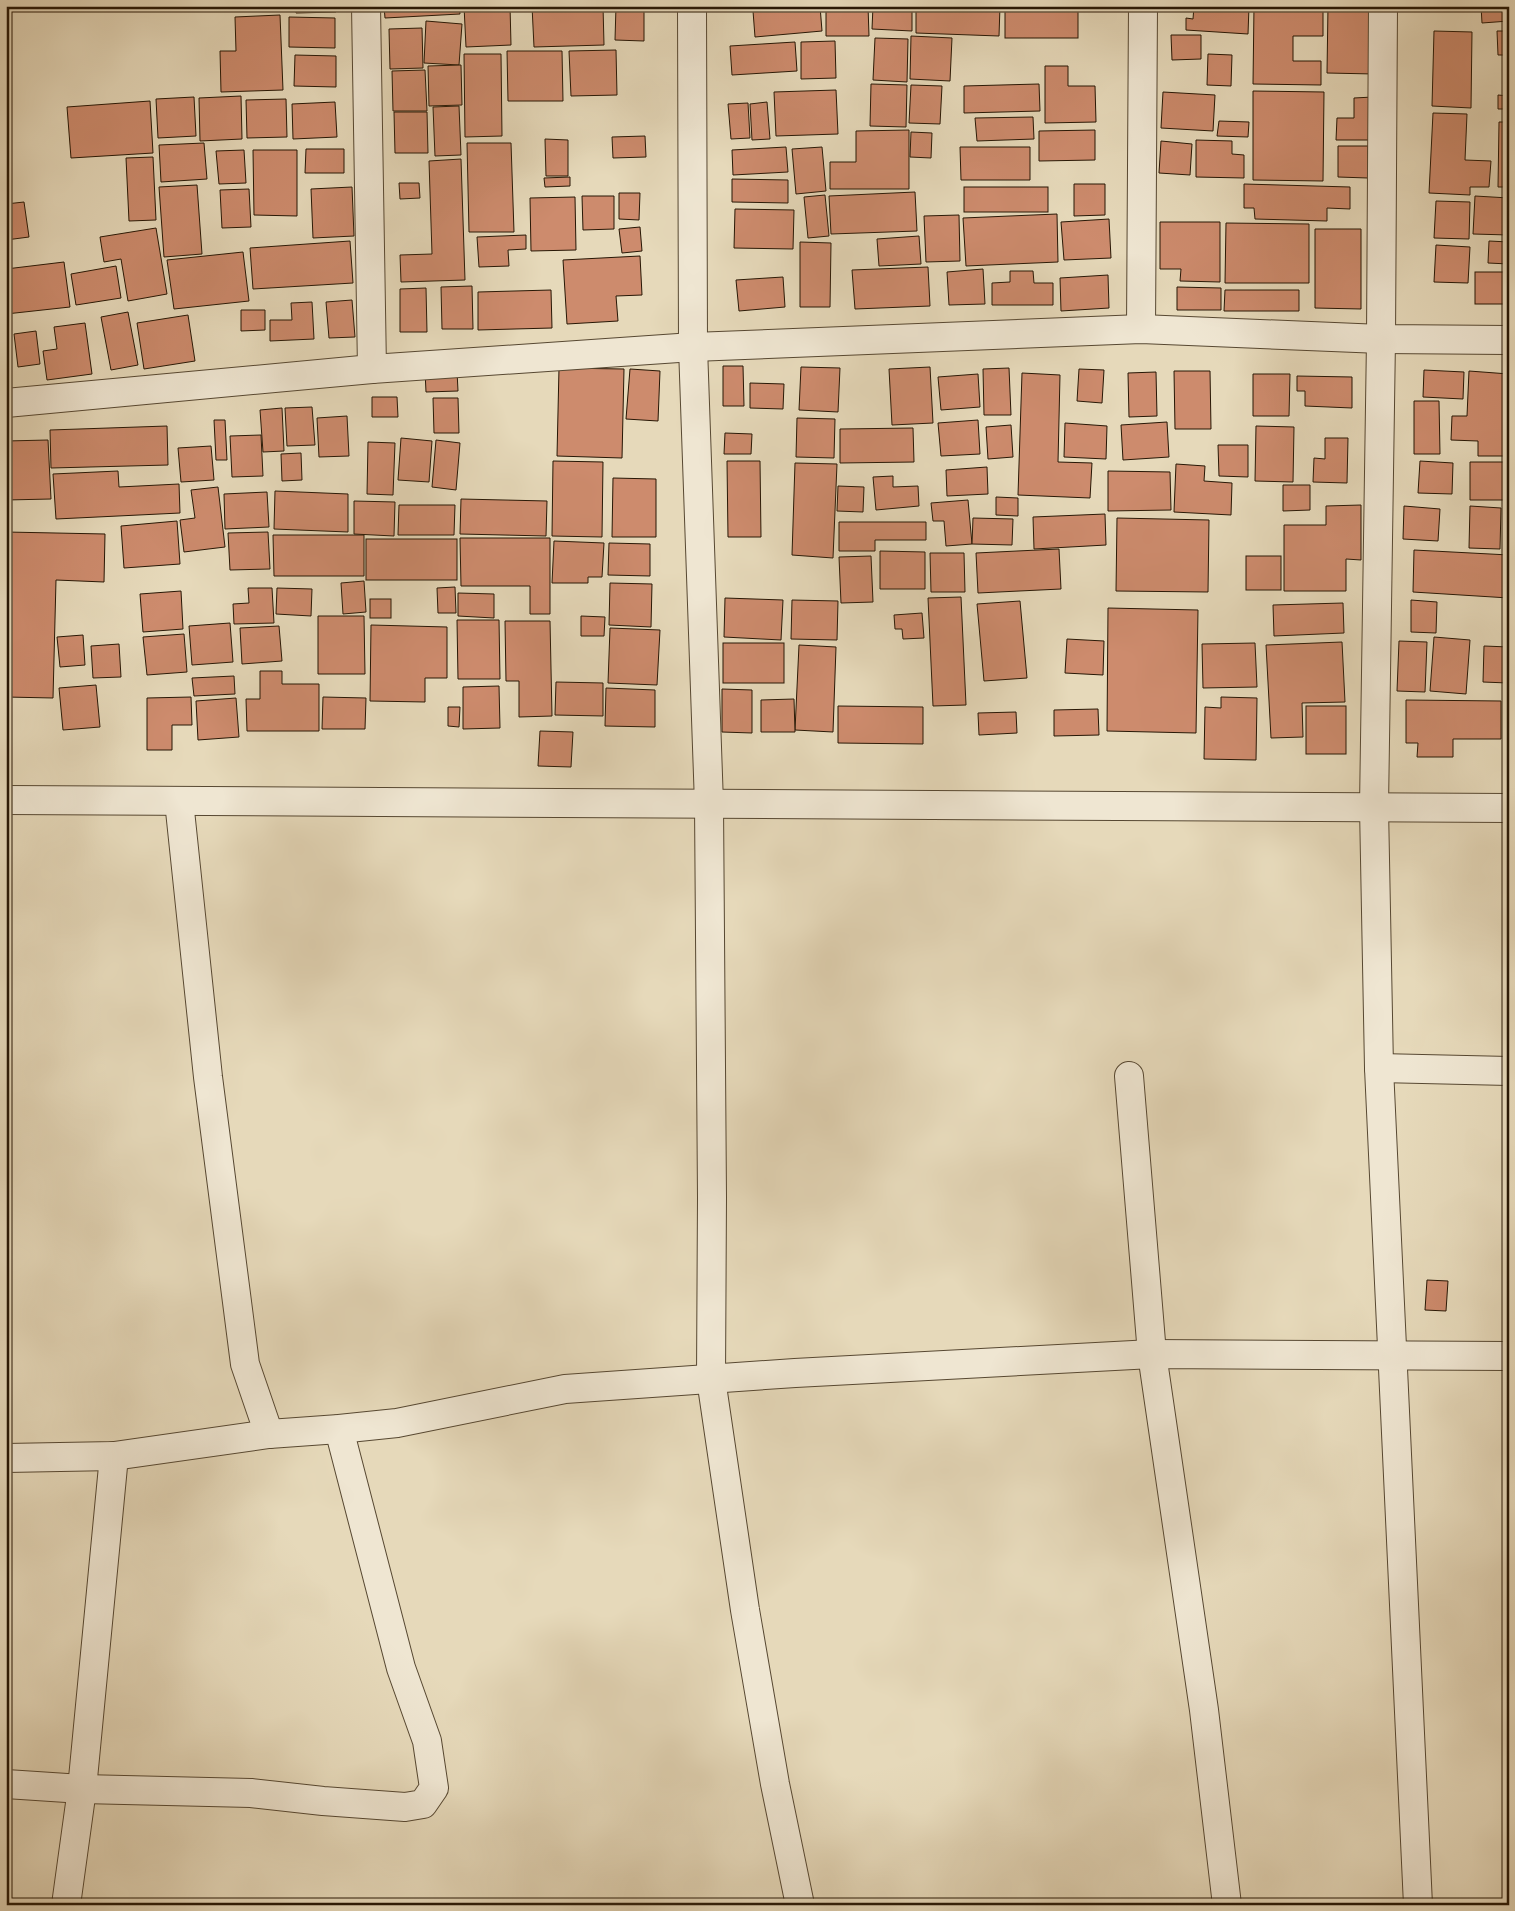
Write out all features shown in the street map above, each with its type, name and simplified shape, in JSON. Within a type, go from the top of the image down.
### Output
[{"type":"street","points":[[366,6],[372,369]]},
{"type":"street","points":[[692,6],[693,347],[709,804],[712,1197],[711,1379],[745,1610],[775,1784],[800,1905]]},
{"type":"street","points":[[1141,329],[1143,6]]},
{"type":"street","points":[[1383,6],[1381,339],[1374,807],[1379,1068],[1418,1905]]},
{"type":"street","points":[[6,403],[372,369],[693,347],[1141,329],[1381,339],[1509,340]]},
{"type":"street","points":[[6,800],[1509,808]]},
{"type":"street","points":[[179,801],[208,1077],[244,1364],[269,1434]]},
{"type":"street","points":[[1379,1068],[1509,1071]]},
{"type":"street","points":[[1129,1076],[1152,1354],[1204,1710],[1227,1905]]},
{"type":"street","points":[[6,1458],[114,1456],[269,1434],[397,1423],[565,1389],[711,1379],[1152,1354],[1509,1356]]},
{"type":"street","points":[[6,1784],[82,1789],[251,1793],[405,1807],[423,1804],[434,1788],[427,1741],[401,1668],[339,1429]]},
{"type":"street","points":[[66,1905],[82,1789],[114,1456]]},
{"type":"building","points":[[296,6],[336,6],[336,12],[296,13]]},
{"type":"building","points":[[384,6],[459,6],[460,14],[385,18]]},
{"type":"building","points":[[464,6],[510,6],[511,45],[466,47]]},
{"type":"building","points":[[532,6],[603,6],[604,45],[534,47]]},
{"type":"building","points":[[616,6],[644,6],[644,41],[615,40]]},
{"type":"building","points":[[820,6],[822,31],[755,37],[753,11]]},
{"type":"building","points":[[826,6],[868,6],[869,36],[826,36]]},
{"type":"building","points":[[873,6],[912,6],[912,31],[872,29]]},
{"type":"building","points":[[916,6],[1000,6],[999,36],[916,33]]},
{"type":"building","points":[[1005,6],[1078,6],[1078,38],[1005,38]]},
{"type":"building","points":[[1194,6],[1249,6],[1248,34],[1186,30],[1186,18],[1193,19]]},
{"type":"building","points":[[1254,6],[1323,6],[1323,36],[1293,36],[1293,61],[1321,61],[1321,85],[1253,84]]},
{"type":"building","points":[[1328,6],[1375,6],[1374,74],[1327,73]]},
{"type":"building","points":[[1481,6],[1509,6],[1509,21],[1482,23]]},
{"type":"building","points":[[280,15],[283,90],[221,92],[220,51],[236,51],[235,17]]},
{"type":"building","points":[[289,17],[335,18],[335,48],[289,47]]},
{"type":"building","points":[[426,21],[462,24],[459,65],[424,63]]},
{"type":"building","points":[[422,28],[423,68],[390,69],[389,29]]},
{"type":"building","points":[[1434,31],[1472,32],[1471,108],[1432,106]]},
{"type":"building","points":[[1497,31],[1509,31],[1509,55],[1498,55]]},
{"type":"building","points":[[1171,35],[1201,35],[1201,59],[1172,60]]},
{"type":"building","points":[[911,36],[952,38],[950,81],[910,79]]},
{"type":"building","points":[[875,38],[908,39],[907,82],[873,80]]},
{"type":"building","points":[[835,41],[836,78],[801,79],[801,42]]},
{"type":"building","points":[[795,42],[797,71],[732,75],[730,46]]},
{"type":"building","points":[[616,50],[617,95],[571,96],[569,51]]},
{"type":"building","points":[[507,51],[562,51],[563,101],[508,101]]},
{"type":"building","points":[[464,54],[501,54],[502,136],[465,137]]},
{"type":"building","points":[[1208,54],[1232,55],[1231,86],[1207,85]]},
{"type":"building","points":[[295,55],[336,56],[336,87],[294,86]]},
{"type":"building","points":[[461,65],[462,105],[429,106],[428,66]]},
{"type":"building","points":[[1045,66],[1068,66],[1068,86],[1095,86],[1096,122],[1045,123]]},
{"type":"building","points":[[425,70],[427,111],[393,111],[392,71]]},
{"type":"building","points":[[871,84],[907,85],[906,127],[870,126]]},
{"type":"building","points":[[1039,84],[1040,111],[964,113],[964,86]]},
{"type":"building","points":[[911,85],[942,86],[940,124],[909,123]]},
{"type":"building","points":[[836,90],[838,134],[776,136],[774,92]]},
{"type":"building","points":[[1253,91],[1324,92],[1323,181],[1253,180]]},
{"type":"building","points":[[1163,92],[1215,95],[1213,131],[1161,128]]},
{"type":"building","points":[[1498,95],[1509,96],[1509,109],[1498,109]]},
{"type":"building","points":[[241,96],[242,139],[200,141],[199,98]]},
{"type":"building","points":[[194,97],[196,136],[158,138],[156,99]]},
{"type":"building","points":[[1373,97],[1373,140],[1336,140],[1337,118],[1354,118],[1354,98]]},
{"type":"building","points":[[286,99],[287,137],[247,138],[246,100]]},
{"type":"building","points":[[150,101],[153,153],[71,158],[67,107]]},
{"type":"building","points":[[335,102],[337,137],[293,139],[292,104]]},
{"type":"building","points":[[767,102],[770,139],[752,140],[750,104]]},
{"type":"building","points":[[748,103],[750,138],[731,139],[728,104]]},
{"type":"building","points":[[459,106],[461,155],[435,156],[433,107]]},
{"type":"building","points":[[394,112],[427,112],[428,153],[395,153]]},
{"type":"building","points":[[1433,113],[1467,114],[1465,160],[1491,161],[1489,187],[1470,187],[1470,195],[1429,193]]},
{"type":"building","points":[[1033,117],[1034,139],[977,141],[975,118]]},
{"type":"building","points":[[1219,121],[1249,122],[1248,137],[1217,136]]},
{"type":"building","points":[[1499,122],[1509,122],[1509,187],[1498,187]]},
{"type":"building","points":[[909,130],[909,189],[830,189],[830,162],[856,162],[856,131]]},
{"type":"building","points":[[1095,130],[1095,160],[1039,161],[1039,131]]},
{"type":"building","points":[[911,132],[932,133],[931,158],[910,157]]},
{"type":"building","points":[[645,136],[646,157],[613,158],[612,137]]},
{"type":"building","points":[[545,139],[568,140],[568,176],[546,176]]},
{"type":"building","points":[[1196,140],[1232,141],[1232,154],[1244,155],[1244,178],[1196,177]]},
{"type":"building","points":[[1161,141],[1192,144],[1190,175],[1159,173]]},
{"type":"building","points":[[204,143],[207,179],[161,182],[159,145]]},
{"type":"building","points":[[467,143],[511,143],[514,232],[469,232]]},
{"type":"building","points":[[1338,146],[1368,146],[1368,178],[1338,177]]},
{"type":"building","points":[[786,147],[788,172],[733,175],[732,150]]},
{"type":"building","points":[[822,147],[826,191],[796,194],[792,149]]},
{"type":"building","points":[[960,147],[1030,147],[1030,180],[961,180]]},
{"type":"building","points":[[306,149],[344,149],[344,173],[305,173]]},
{"type":"building","points":[[244,150],[246,183],[219,184],[216,151]]},
{"type":"building","points":[[253,150],[297,150],[297,216],[254,215]]},
{"type":"building","points":[[153,157],[156,220],[129,221],[126,158]]},
{"type":"building","points":[[461,159],[465,280],[401,282],[400,255],[432,254],[429,161]]},
{"type":"building","points":[[570,177],[570,186],[545,187],[544,178]]},
{"type":"building","points":[[732,179],[788,180],[788,203],[732,202]]},
{"type":"building","points":[[399,183],[419,183],[420,198],[400,199]]},
{"type":"building","points":[[1074,184],[1105,184],[1105,215],[1074,216]]},
{"type":"building","points":[[1244,184],[1350,187],[1350,209],[1327,208],[1327,221],[1255,219],[1254,208],[1244,208]]},
{"type":"building","points":[[197,185],[202,254],[164,257],[159,187]]},
{"type":"building","points":[[352,187],[354,236],[313,238],[311,189]]},
{"type":"building","points":[[964,187],[1048,187],[1048,212],[964,212]]},
{"type":"building","points":[[249,189],[251,227],[222,228],[220,190]]},
{"type":"building","points":[[915,192],[917,231],[831,234],[829,196]]},
{"type":"building","points":[[619,193],[640,193],[639,220],[619,219]]},
{"type":"building","points":[[825,195],[829,236],[808,238],[804,197]]},
{"type":"building","points":[[582,196],[614,196],[614,229],[583,230]]},
{"type":"building","points":[[1475,196],[1509,198],[1509,235],[1473,234]]},
{"type":"building","points":[[575,197],[576,250],[531,251],[530,198]]},
{"type":"building","points":[[1436,201],[1470,202],[1469,239],[1434,238]]},
{"type":"building","points":[[24,202],[29,237],[6,240],[6,204]]},
{"type":"building","points":[[735,209],[794,210],[793,249],[734,248]]},
{"type":"building","points":[[1057,214],[1058,262],[966,266],[963,218]]},
{"type":"building","points":[[959,215],[960,261],[926,262],[924,216]]},
{"type":"building","points":[[1109,219],[1111,258],[1064,260],[1061,222]]},
{"type":"building","points":[[1160,222],[1220,222],[1220,282],[1180,281],[1181,269],[1160,269]]},
{"type":"building","points":[[1226,223],[1309,224],[1309,283],[1225,283]]},
{"type":"building","points":[[640,227],[642,251],[622,253],[619,229]]},
{"type":"building","points":[[156,228],[167,294],[128,301],[121,259],[104,262],[100,237]]},
{"type":"building","points":[[1315,229],[1361,229],[1361,309],[1315,308]]},
{"type":"building","points":[[526,235],[526,249],[508,250],[509,266],[479,267],[477,237]]},
{"type":"building","points":[[919,236],[921,264],[879,266],[877,239]]},
{"type":"building","points":[[350,241],[353,283],[253,289],[250,248]]},
{"type":"building","points":[[1489,241],[1509,242],[1509,264],[1488,263]]},
{"type":"building","points":[[800,242],[831,243],[830,307],[800,307]]},
{"type":"building","points":[[1436,245],[1470,247],[1468,283],[1434,282]]},
{"type":"building","points":[[243,252],[249,301],[174,309],[167,260]]},
{"type":"building","points":[[640,256],[642,295],[616,296],[618,321],[567,324],[563,260]]},
{"type":"building","points":[[64,262],[70,307],[6,314],[6,269]]},
{"type":"building","points":[[116,266],[121,298],[76,305],[71,274]]},
{"type":"building","points":[[928,267],[930,306],[855,309],[852,270]]},
{"type":"building","points":[[983,269],[985,304],[949,305],[947,272]]},
{"type":"building","points":[[1010,271],[1033,271],[1034,283],[1053,283],[1053,305],[992,305],[992,283],[1010,282]]},
{"type":"building","points":[[1475,272],[1509,272],[1509,304],[1475,304]]},
{"type":"building","points":[[1108,275],[1109,308],[1061,311],[1060,278]]},
{"type":"building","points":[[783,277],[785,307],[739,311],[736,280]]},
{"type":"building","points":[[472,286],[473,329],[442,329],[441,287]]},
{"type":"building","points":[[1177,287],[1221,288],[1221,310],[1177,310]]},
{"type":"building","points":[[426,288],[427,332],[400,332],[400,289]]},
{"type":"building","points":[[551,290],[552,328],[478,330],[478,292]]},
{"type":"building","points":[[1225,290],[1299,290],[1299,311],[1224,311]]},
{"type":"building","points":[[352,300],[355,337],[329,338],[326,302]]},
{"type":"building","points":[[312,302],[314,339],[270,341],[270,320],[292,320],[291,303]]},
{"type":"building","points":[[241,310],[265,310],[265,330],[241,331]]},
{"type":"building","points":[[128,312],[138,365],[111,370],[101,317]]},
{"type":"building","points":[[188,315],[195,361],[144,369],[137,323]]},
{"type":"building","points":[[85,323],[92,374],[47,380],[43,351],[57,349],[54,327]]},
{"type":"building","points":[[36,331],[40,364],[18,367],[14,334]]},
{"type":"building","points":[[723,366],[743,366],[744,406],[723,406]]},
{"type":"building","points":[[801,367],[840,368],[838,412],[799,410]]},
{"type":"building","points":[[930,367],[933,423],[892,425],[889,369]]},
{"type":"building","points":[[559,368],[624,369],[622,458],[557,456]]},
{"type":"building","points":[[1009,368],[1011,415],[984,415],[983,369]]},
{"type":"building","points":[[630,369],[660,371],[658,421],[626,419]]},
{"type":"building","points":[[1079,369],[1104,370],[1102,403],[1077,401]]},
{"type":"building","points":[[1424,370],[1464,372],[1463,399],[1423,397]]},
{"type":"building","points":[[425,371],[457,371],[458,391],[426,392]]},
{"type":"building","points":[[1174,371],[1210,371],[1211,429],[1175,429]]},
{"type":"building","points":[[1469,371],[1509,374],[1509,456],[1478,456],[1478,441],[1451,440],[1452,416],[1467,416]]},
{"type":"building","points":[[1156,372],[1157,416],[1129,417],[1128,373]]},
{"type":"building","points":[[1022,373],[1060,375],[1058,462],[1092,463],[1090,498],[1018,495]]},
{"type":"building","points":[[978,374],[980,407],[941,410],[938,377]]},
{"type":"building","points":[[1253,374],[1290,374],[1289,416],[1253,416]]},
{"type":"building","points":[[1297,376],[1352,377],[1352,408],[1305,406],[1305,391],[1297,391]]},
{"type":"building","points":[[750,383],[784,384],[783,409],[750,408]]},
{"type":"building","points":[[372,397],[397,397],[398,417],[372,417]]},
{"type":"building","points":[[433,398],[458,398],[459,433],[434,433]]},
{"type":"building","points":[[1414,401],[1439,401],[1440,454],[1414,454]]},
{"type":"building","points":[[312,407],[315,445],[287,446],[285,408]]},
{"type":"building","points":[[282,408],[284,451],[263,452],[260,410]]},
{"type":"building","points":[[347,416],[349,456],[319,457],[317,418]]},
{"type":"building","points":[[797,418],[835,419],[834,458],[796,457]]},
{"type":"building","points":[[214,420],[225,420],[227,460],[216,460]]},
{"type":"building","points":[[978,420],[980,454],[941,456],[938,423]]},
{"type":"building","points":[[1167,422],[1169,457],[1123,460],[1121,425]]},
{"type":"building","points":[[1065,423],[1107,426],[1106,459],[1064,457]]},
{"type":"building","points":[[1011,425],[1013,457],[988,459],[986,427]]},
{"type":"building","points":[[167,426],[168,465],[51,468],[50,430]]},
{"type":"building","points":[[1256,426],[1294,427],[1293,482],[1255,481]]},
{"type":"building","points":[[913,428],[914,462],[840,463],[840,429]]},
{"type":"building","points":[[725,433],[752,434],[751,454],[724,454]]},
{"type":"building","points":[[261,435],[263,476],[232,477],[230,436]]},
{"type":"building","points":[[401,438],[432,441],[429,482],[398,480]]},
{"type":"building","points":[[1325,438],[1348,438],[1347,483],[1313,482],[1314,458],[1325,459]]},
{"type":"building","points":[[48,440],[51,499],[6,500],[6,441]]},
{"type":"building","points":[[436,440],[460,443],[456,490],[432,487]]},
{"type":"building","points":[[368,442],[395,443],[393,495],[367,494]]},
{"type":"building","points":[[1218,445],[1248,445],[1248,477],[1219,476]]},
{"type":"building","points":[[211,446],[214,480],[181,482],[178,448]]},
{"type":"building","points":[[301,453],[302,480],[282,481],[281,454]]},
{"type":"building","points":[[553,461],[603,462],[602,537],[552,536]]},
{"type":"building","points":[[727,461],[760,461],[761,537],[728,537]]},
{"type":"building","points":[[1420,461],[1453,463],[1452,494],[1418,493]]},
{"type":"building","points":[[1470,462],[1505,462],[1506,500],[1470,500]]},
{"type":"building","points":[[795,463],[837,464],[833,558],[792,555]]},
{"type":"building","points":[[1176,464],[1205,466],[1204,481],[1232,483],[1231,515],[1174,512]]},
{"type":"building","points":[[987,467],[988,494],[947,496],[946,470]]},
{"type":"building","points":[[118,471],[119,487],[179,484],[180,513],[56,519],[53,474]]},
{"type":"building","points":[[1108,471],[1170,472],[1171,510],[1108,511]]},
{"type":"building","points":[[893,476],[893,487],[918,486],[919,506],[876,510],[873,477]]},
{"type":"building","points":[[613,478],[656,479],[656,537],[612,537]]},
{"type":"building","points":[[1283,485],[1310,485],[1310,510],[1283,511]]},
{"type":"building","points":[[838,486],[864,487],[863,512],[837,511]]},
{"type":"building","points":[[218,487],[225,547],[184,552],[180,520],[195,518],[191,490]]},
{"type":"building","points":[[275,491],[348,494],[348,532],[274,529]]},
{"type":"building","points":[[267,492],[269,527],[225,529],[224,494]]},
{"type":"building","points":[[996,497],[1018,498],[1018,516],[996,515]]},
{"type":"building","points":[[461,499],[547,501],[546,536],[460,534]]},
{"type":"building","points":[[968,500],[972,544],[946,546],[944,521],[933,521],[931,503]]},
{"type":"building","points":[[354,501],[395,502],[394,536],[354,534]]},
{"type":"building","points":[[399,505],[455,505],[454,535],[398,535]]},
{"type":"building","points":[[1361,505],[1361,560],[1346,559],[1346,591],[1284,591],[1284,525],[1326,525],[1326,506]]},
{"type":"building","points":[[1404,506],[1440,509],[1438,541],[1403,539]]},
{"type":"building","points":[[1470,506],[1501,508],[1500,549],[1469,548]]},
{"type":"building","points":[[1509,513],[1509,549],[1505,548]]},
{"type":"building","points":[[1105,514],[1106,545],[1034,549],[1033,517]]},
{"type":"building","points":[[973,518],[1013,519],[1012,545],[972,544]]},
{"type":"building","points":[[1117,518],[1209,520],[1208,592],[1116,591]]},
{"type":"building","points":[[177,521],[180,564],[124,568],[121,526]]},
{"type":"building","points":[[839,522],[926,522],[926,540],[875,540],[875,551],[839,551]]},
{"type":"building","points":[[6,532],[105,534],[104,582],[56,580],[53,698],[6,697]]},
{"type":"building","points":[[268,532],[270,569],[230,570],[228,533]]},
{"type":"building","points":[[273,535],[364,535],[364,576],[274,576]]},
{"type":"building","points":[[460,538],[550,538],[550,614],[530,614],[530,586],[461,586]]},
{"type":"building","points":[[366,539],[457,539],[457,580],[366,580]]},
{"type":"building","points":[[554,541],[604,543],[602,577],[588,577],[588,583],[552,583]]},
{"type":"building","points":[[609,543],[650,544],[650,576],[608,575]]},
{"type":"building","points":[[1059,549],[1061,589],[978,593],[976,553]]},
{"type":"building","points":[[1414,550],[1509,555],[1509,598],[1413,592]]},
{"type":"building","points":[[880,551],[925,552],[925,589],[880,589]]},
{"type":"building","points":[[930,553],[964,553],[965,592],[931,592]]},
{"type":"building","points":[[871,556],[873,602],[841,603],[839,557]]},
{"type":"building","points":[[1246,556],[1281,556],[1281,590],[1246,590]]},
{"type":"building","points":[[364,581],[366,612],[343,614],[341,583]]},
{"type":"building","points":[[610,583],[652,584],[651,627],[609,625]]},
{"type":"building","points":[[455,587],[456,613],[438,613],[437,588]]},
{"type":"building","points":[[248,588],[272,588],[274,623],[234,624],[233,604],[249,603]]},
{"type":"building","points":[[277,588],[312,589],[311,616],[276,614]]},
{"type":"building","points":[[181,591],[183,629],[143,632],[140,594]]},
{"type":"building","points":[[458,593],[494,594],[494,618],[458,616]]},
{"type":"building","points":[[961,597],[966,705],[933,706],[928,598]]},
{"type":"building","points":[[725,598],[783,600],[781,640],[724,637]]},
{"type":"building","points":[[370,599],[391,599],[391,618],[370,618]]},
{"type":"building","points":[[792,600],[838,601],[837,640],[791,639]]},
{"type":"building","points":[[1411,600],[1437,602],[1436,633],[1411,632]]},
{"type":"building","points":[[1020,601],[1027,678],[984,681],[977,604]]},
{"type":"building","points":[[1343,603],[1344,633],[1274,636],[1273,605]]},
{"type":"building","points":[[1108,608],[1198,610],[1196,733],[1107,731]]},
{"type":"building","points":[[922,613],[924,638],[903,639],[902,629],[895,629],[894,615]]},
{"type":"building","points":[[318,616],[364,616],[365,674],[318,674]]},
{"type":"building","points":[[581,616],[605,617],[604,636],[581,636]]},
{"type":"building","points":[[457,620],[499,620],[500,679],[458,679]]},
{"type":"building","points":[[505,621],[550,621],[552,716],[519,717],[519,681],[506,681]]},
{"type":"building","points":[[230,623],[233,662],[192,665],[189,626]]},
{"type":"building","points":[[371,625],[447,627],[447,678],[425,678],[425,702],[370,701]]},
{"type":"building","points":[[279,626],[282,661],[242,664],[240,628]]},
{"type":"building","points":[[610,628],[660,630],[657,685],[608,683]]},
{"type":"building","points":[[184,634],[187,672],[147,675],[143,637]]},
{"type":"building","points":[[83,635],[85,665],[60,667],[57,637]]},
{"type":"building","points":[[1434,637],[1470,640],[1466,694],[1430,691]]},
{"type":"building","points":[[1067,639],[1104,641],[1103,675],[1065,673]]},
{"type":"building","points":[[1399,641],[1427,642],[1425,692],[1397,691]]},
{"type":"building","points":[[1342,642],[1345,702],[1302,703],[1303,737],[1271,738],[1266,645]]},
{"type":"building","points":[[723,643],[784,643],[784,683],[723,683]]},
{"type":"building","points":[[1255,643],[1257,687],[1203,688],[1202,644]]},
{"type":"building","points":[[119,644],[121,677],[93,678],[91,646]]},
{"type":"building","points":[[799,645],[836,647],[833,732],[795,730]]},
{"type":"building","points":[[1484,646],[1509,647],[1508,683],[1483,682]]},
{"type":"building","points":[[260,671],[282,671],[282,684],[319,684],[319,731],[247,731],[246,699],[260,699]]},
{"type":"building","points":[[234,676],[235,694],[194,696],[192,678]]},
{"type":"building","points":[[556,682],[603,683],[603,716],[555,715]]},
{"type":"building","points":[[96,685],[100,727],[63,730],[59,688]]},
{"type":"building","points":[[499,686],[500,728],[463,729],[463,687]]},
{"type":"building","points":[[606,688],[655,690],[655,727],[605,726]]},
{"type":"building","points":[[722,689],[752,690],[752,733],[722,732]]},
{"type":"building","points":[[191,697],[192,725],[172,725],[172,750],[147,750],[147,698]]},
{"type":"building","points":[[323,697],[366,698],[365,729],[322,729]]},
{"type":"building","points":[[1221,697],[1257,698],[1256,760],[1204,759],[1205,707],[1221,708]]},
{"type":"building","points":[[236,698],[239,737],[198,740],[196,701]]},
{"type":"building","points":[[794,699],[795,732],[761,732],[761,700]]},
{"type":"building","points":[[1406,700],[1501,701],[1501,739],[1453,739],[1453,757],[1417,757],[1418,743],[1406,743]]},
{"type":"building","points":[[838,706],[923,707],[923,744],[838,743]]},
{"type":"building","points":[[1306,706],[1346,706],[1346,754],[1306,754]]},
{"type":"building","points":[[448,707],[460,707],[459,727],[448,726]]},
{"type":"building","points":[[1098,709],[1099,735],[1054,736],[1054,710]]},
{"type":"building","points":[[1016,712],[1017,733],[979,735],[978,713]]},
{"type":"building","points":[[540,731],[573,732],[571,767],[538,766]]},
{"type":"building","points":[[1427,1280],[1448,1281],[1446,1311],[1425,1310]]}]
